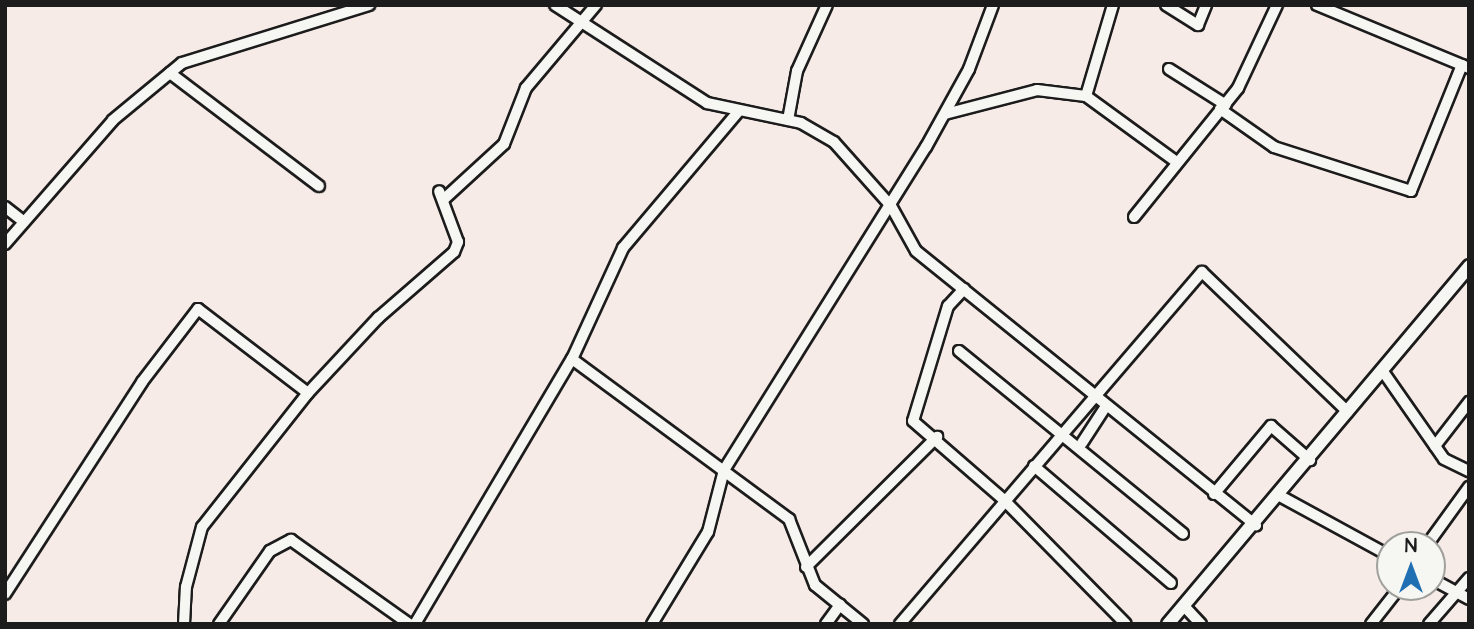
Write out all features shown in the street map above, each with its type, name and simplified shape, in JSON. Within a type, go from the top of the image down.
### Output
[{"type":"main road","points":[[1168,624],[1256,525],[1469,266]]},
{"type":"street","points":[[5,244],[113,120],[182,63],[369,5]]},
{"type":"street","points":[[555,5],[681,89],[738,113],[788,120],[834,142],[891,206],[916,251],[1214,494],[1256,525]]},
{"type":"street","points":[[184,624],[186,587],[202,527],[308,393],[378,318],[454,252],[458,242],[441,195],[505,144],[526,88],[596,5]]},
{"type":"street","points":[[788,120],[797,71],[827,5]]},
{"type":"street","points":[[652,624],[708,532],[724,470],[891,206],[945,114],[993,5]]},
{"type":"street","points":[[1086,96],[1113,5]]},
{"type":"street","points":[[1166,5],[1198,25],[1206,5]]},
{"type":"street","points":[[1133,217],[1175,161],[1223,107],[1257,57],[1278,5]]},
{"type":"street","points":[[1169,69],[1274,147],[1411,191],[1466,67],[1317,5]]},
{"type":"street","points":[[170,73],[319,186]]},
{"type":"street","points":[[945,114],[1037,90],[1086,96],[1175,161]]},
{"type":"street","points":[[415,624],[572,359],[622,248],[738,113]]},
{"type":"street","points":[[5,207],[24,222]]},
{"type":"street","points":[[900,624],[1003,499],[1096,397],[1202,272],[1348,412]]},
{"type":"street","points":[[964,289],[948,306],[913,412],[913,421],[937,437],[1003,499],[1126,624]]},
{"type":"street","points":[[5,594],[142,382],[198,309],[308,393]]},
{"type":"street","points":[[959,351],[1183,534]]},
{"type":"street","points":[[572,359],[789,519],[815,585],[863,624]]},
{"type":"street","points":[[1382,370],[1444,459],[1469,471]]},
{"type":"street","points":[[1435,446],[1469,402]]},
{"type":"street","points":[[1082,443],[1106,406]]},
{"type":"street","points":[[1214,494],[1271,426],[1310,460]]},
{"type":"street","points":[[806,567],[937,437]]},
{"type":"street","points":[[1034,466],[1171,583]]},
{"type":"street","points":[[1437,531],[1469,487]]},
{"type":"street","points":[[1280,496],[1376,548]]},
{"type":"street","points":[[219,624],[270,551],[291,540],[409,624]]},
{"type":"street","points":[[1429,624],[1469,578]]},
{"type":"street","points":[[1446,586],[1469,599]]},
{"type":"street","points":[[1371,624],[1388,601]]},
{"type":"street","points":[[826,624],[840,605]]},
{"type":"street","points":[[1184,606],[1201,624]]}]
